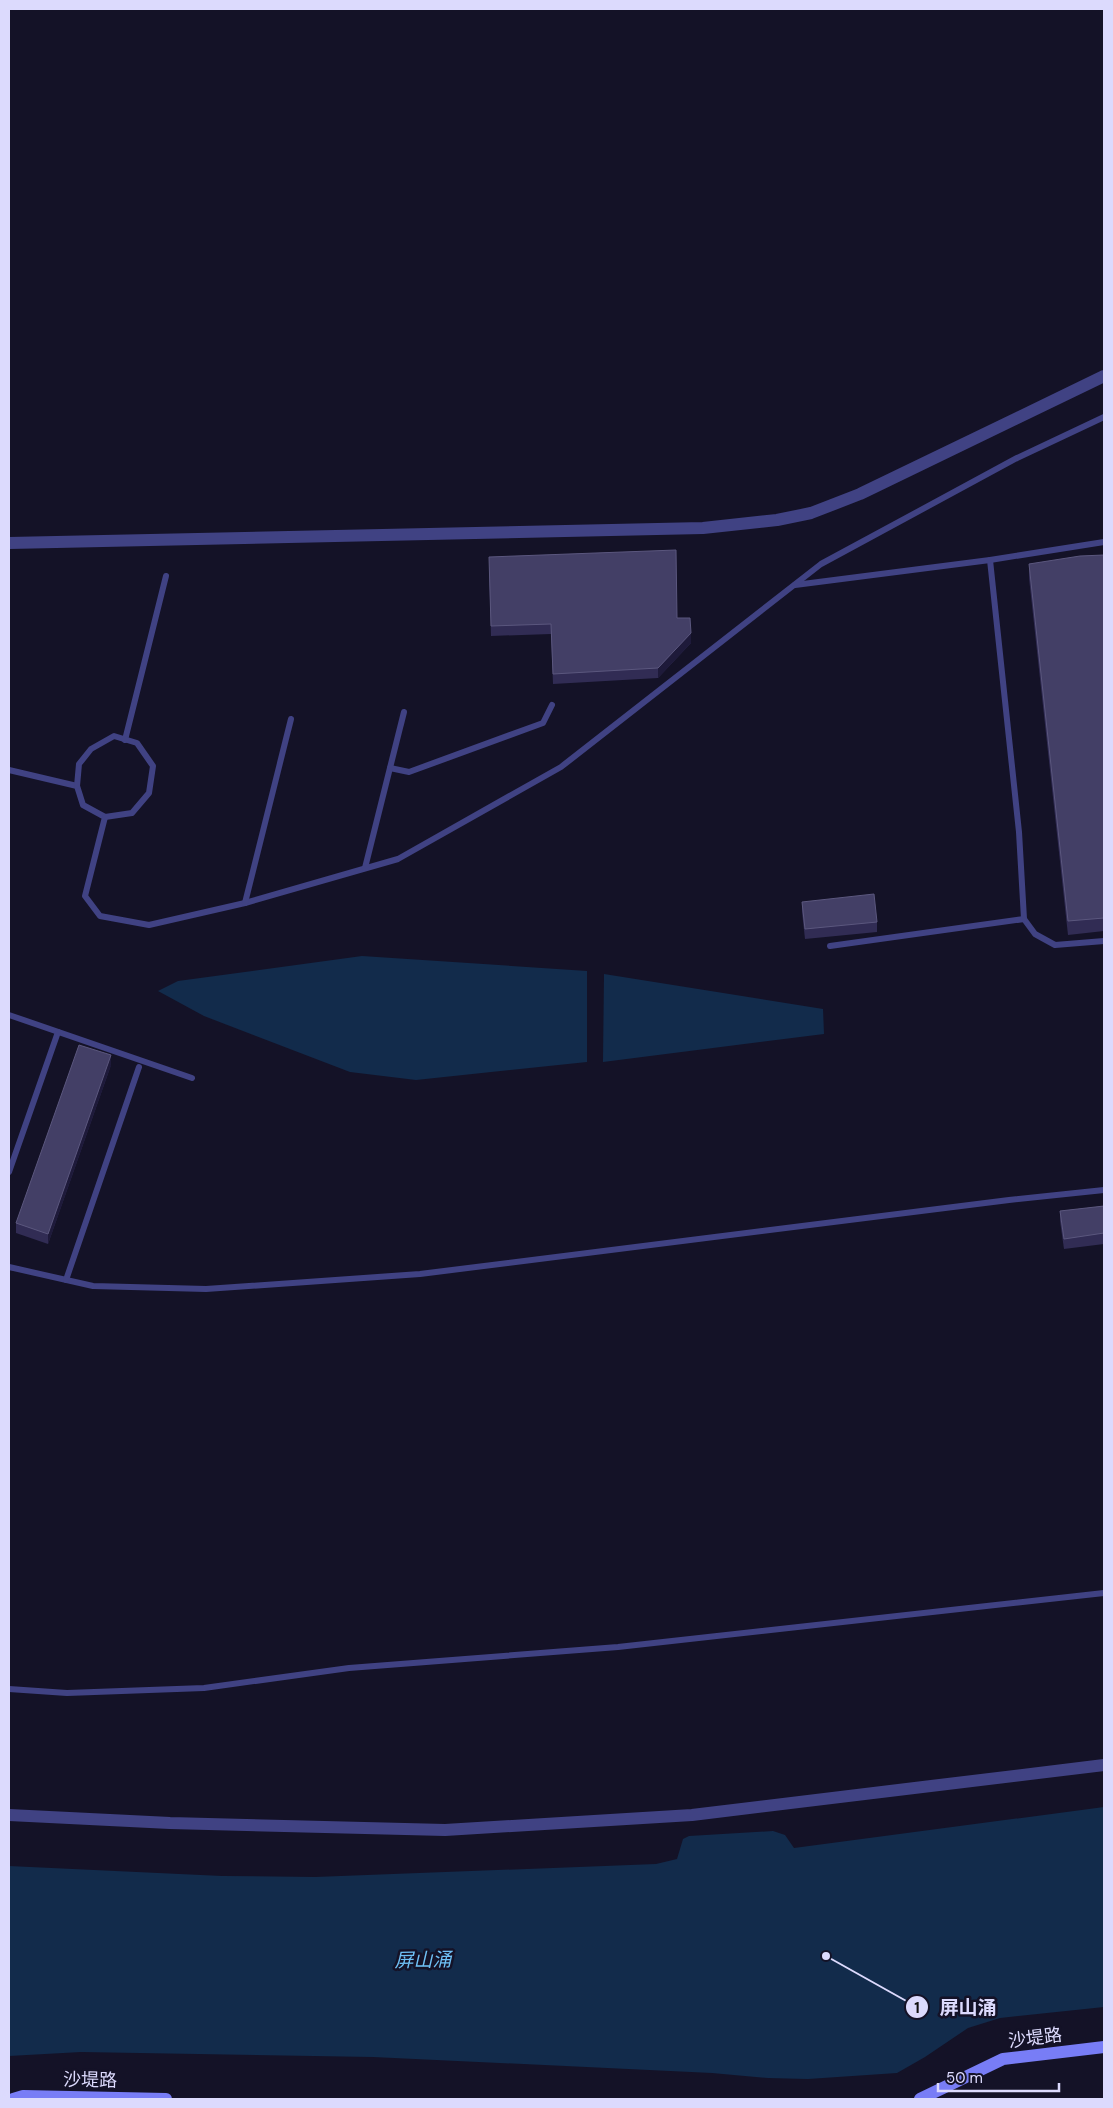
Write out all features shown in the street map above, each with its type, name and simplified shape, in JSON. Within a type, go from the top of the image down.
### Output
[{"type":"street","points":[[9,543],[704,528],[777,520],[811,513],[860,494],[1104,376]]},
{"type":"street","points":[[9,1815],[170,1823],[445,1830],[692,1816],[1104,1764]]},
{"type":"street","name":"沙堤路","points":[[920,2099],[1003,2059],[1104,2047]]},
{"type":"street","name":"沙堤路","points":[[13,2099],[23,2096],[166,2099]]},
{"type":"lane","points":[[105,817],[85,896],[100,916],[149,925],[245,902],[398,859],[561,767],[821,564],[1017,458],[1104,417]]},
{"type":"lane","points":[[793,586],[990,560],[1104,542]]},
{"type":"lane","points":[[990,560],[1020,832],[1024,919],[1035,934],[1055,945],[1104,941]]},
{"type":"lane","points":[[125,740],[166,576]]},
{"type":"lane","points":[[390,768],[409,772],[543,723],[552,704]]},
{"type":"lane","points":[[365,868],[404,712]]},
{"type":"lane","points":[[245,902],[291,719]]},
{"type":"lane","points":[[114,736],[125,740],[137,743],[153,766],[148,793],[132,813],[105,817],[83,805],[77,786],[79,764],[91,748],[114,736]]},
{"type":"lane","points":[[9,770],[77,786]]},
{"type":"lane","points":[[830,946],[1024,919]]},
{"type":"lane","points":[[9,1015],[192,1078]]},
{"type":"lane","points":[[9,1172],[58,1032]]},
{"type":"lane","points":[[66,1280],[139,1067]]},
{"type":"lane","points":[[9,1267],[93,1286],[206,1289],[420,1274],[1008,1200],[1104,1190]]},
{"type":"lane","points":[[9,1690],[67,1693],[204,1688],[349,1668],[618,1647],[1104,1593]]},
{"type":"water","points":[[362,956],[587,971],[587,1062],[416,1080],[350,1072],[204,1016],[158,991],[178,981]]},
{"type":"water","points":[[604,974],[823,1009],[824,1034],[603,1062]]},
{"type":"water","points":[[1104,1807],[1104,2007],[1000,2018],[968,2028],[897,2073],[808,2079],[373,2057],[81,2052],[9,2056],[9,1866],[222,1876],[315,1877],[656,1864],[677,1859],[683,1839],[689,1836],[773,1831],[785,1835],[794,1848]]},
{"type":"building","points":[[676,550],[677,618],[690,618],[691,633],[658,668],[553,674],[551,624],[491,626],[489,557]]},
{"type":"building","points":[[1104,555],[1104,918],[1068,921],[1029,564],[1080,556]]},
{"type":"building","points":[[874,894],[877,922],[805,929],[802,902]]},
{"type":"building","points":[[79,1045],[111,1055],[48,1234],[16,1223]]},
{"type":"building","points":[[1104,1206],[1104,1233],[1064,1239],[1060,1211]]},
{"type":"place","name":"屏山涌","points":[[826,1956]]}]
